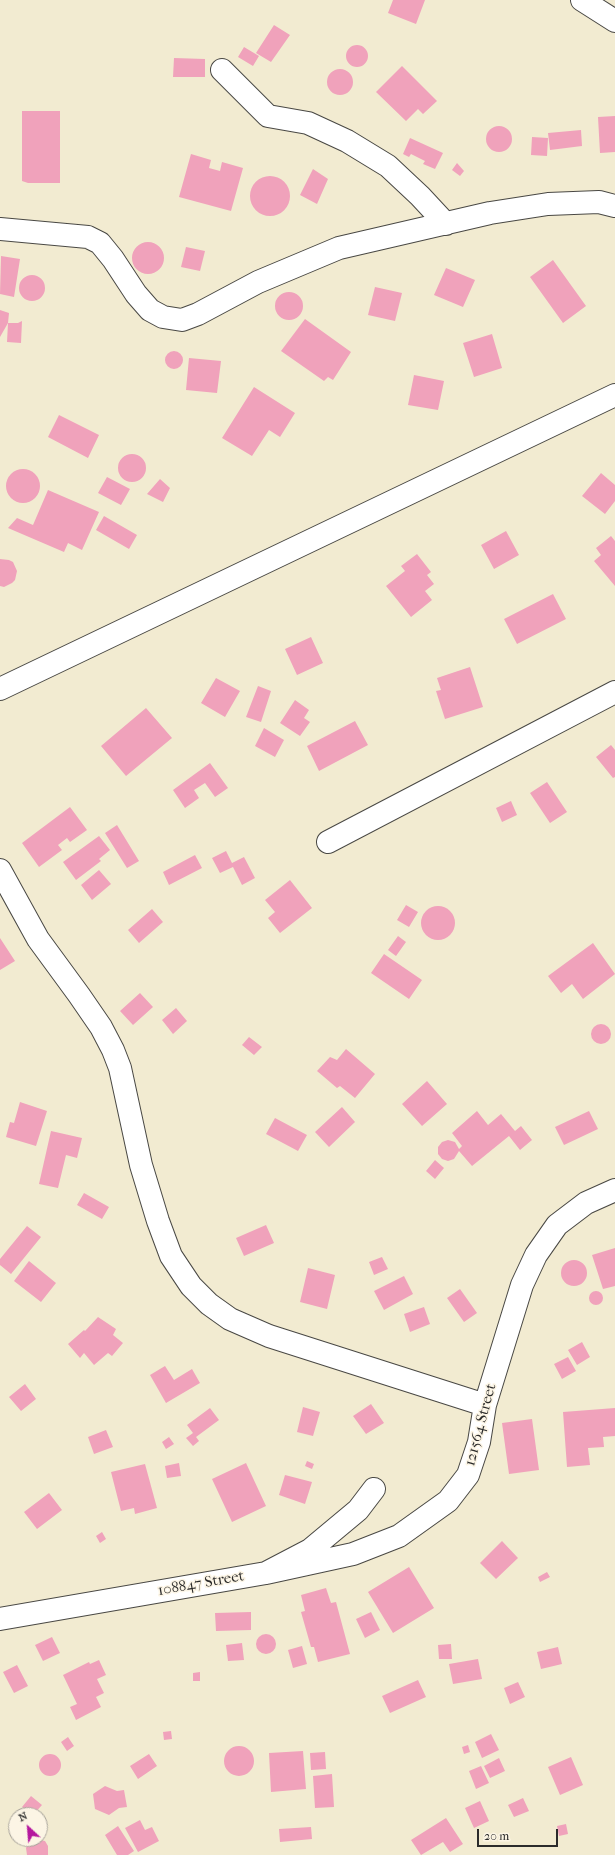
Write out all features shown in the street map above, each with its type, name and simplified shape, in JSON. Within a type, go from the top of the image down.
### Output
[{"type":"street","points":[[582,0],[615,21]]},
{"type":"street","points":[[222,70],[268,116],[308,123],[347,141],[388,166],[420,196],[446,224]]},
{"type":"street","points":[[0,230],[88,237],[100,243],[113,259],[136,294],[150,310],[163,317],[182,320],[198,314],[258,282],[340,248],[490,213],[548,204],[599,202],[615,206]]},
{"type":"street","points":[[0,689],[615,395]]},
{"type":"street","points":[[328,842],[615,692]]},
{"type":"street","points":[[0,870],[38,939],[79,995],[101,1028],[113,1050],[120,1068],[141,1165],[158,1221],[171,1256],[191,1286],[209,1304],[230,1319],[269,1336],[485,1405]]},
{"type":"street","name":"121564 Street","points":[[266,1573],[353,1554],[399,1536],[448,1501],[468,1475],[478,1442],[485,1405],[522,1285],[536,1255],[557,1224],[586,1203],[615,1190]]},
{"type":"street","name":"108847 Street","points":[[0,1620],[266,1573],[310,1550],[358,1510],[374,1489]]},
{"type":"building","points":[[393,0],[425,0],[416,24],[388,13]]},
{"type":"building","points":[[274,25],[290,35],[271,62],[256,53]]},
{"type":"building","points":[[357,45],[365,48],[368,56],[365,64],[357,67],[349,64],[346,56],[349,48]]},
{"type":"building","points":[[244,47],[259,56],[253,66],[238,57]]},
{"type":"building","points":[[174,58],[205,59],[205,77],[173,77]]},
{"type":"building","points":[[402,66],[437,101],[423,114],[418,109],[406,121],[376,92]]},
{"type":"building","points":[[340,69],[349,73],[353,82],[349,91],[340,95],[331,91],[327,82],[331,73]]},
{"type":"building","points":[[22,111],[60,111],[60,183],[28,183],[22,181]]},
{"type":"building","points":[[615,116],[615,152],[600,153],[598,117]]},
{"type":"building","points":[[499,126],[508,130],[512,139],[508,148],[499,152],[490,148],[486,139],[490,130]]},
{"type":"building","points":[[581,130],[582,146],[550,150],[548,133]]},
{"type":"building","points":[[532,137],[548,138],[547,156],[531,155]]},
{"type":"building","points":[[410,138],[443,153],[435,169],[423,164],[425,161],[411,154],[409,157],[403,154]]},
{"type":"building","points":[[191,154],[211,160],[209,168],[220,171],[222,162],[243,168],[231,211],[179,197]]},
{"type":"building","points":[[457,163],[464,171],[460,176],[452,170]]},
{"type":"building","points":[[313,169],[328,179],[317,204],[300,195]]},
{"type":"building","points":[[270,176],[278,178],[284,182],[288,188],[290,196],[288,204],[284,210],[278,214],[270,216],[262,214],[256,210],[252,204],[250,196],[252,188],[256,182],[262,178]]},
{"type":"building","points":[[145,242],[151,242],[161,249],[164,258],[163,264],[157,271],[151,274],[145,274],[135,267],[132,261],[132,255],[139,245]]},
{"type":"building","points":[[186,247],[205,251],[200,271],[181,267]]},
{"type":"building","points":[[1,256],[20,259],[14,297],[0,294]]},
{"type":"building","points":[[553,260],[586,306],[563,323],[530,277]]},
{"type":"building","points":[[446,268],[475,280],[463,307],[434,295]]},
{"type":"building","points":[[32,275],[41,279],[45,288],[41,297],[32,301],[23,297],[19,288],[23,279]]},
{"type":"building","points":[[375,287],[402,293],[395,321],[368,315]]},
{"type":"building","points":[[289,292],[299,296],[303,306],[299,316],[289,320],[279,316],[275,306],[279,296]]},
{"type":"building","points":[[0,310],[9,313],[8,323],[0,337]]},
{"type":"building","points":[[305,319],[351,352],[333,380],[328,377],[324,381],[281,351]]},
{"type":"building","points":[[22,321],[21,343],[7,342],[8,323],[18,323]]},
{"type":"building","points":[[492,334],[502,368],[474,377],[463,343]]},
{"type":"building","points":[[174,351],[180,354],[183,360],[180,366],[174,369],[168,366],[165,360],[168,354]]},
{"type":"building","points":[[189,358],[221,361],[217,393],[186,390]]},
{"type":"building","points":[[414,375],[444,381],[438,410],[408,405]]},
{"type":"building","points":[[254,387],[295,413],[280,437],[269,430],[252,456],[222,438]]},
{"type":"building","points":[[59,415],[99,435],[88,458],[48,437]]},
{"type":"building","points":[[132,454],[138,455],[142,458],[145,462],[145,474],[142,478],[138,481],[132,482],[126,481],[122,478],[119,474],[118,468],[119,462],[122,458],[126,455]]},
{"type":"building","points":[[20,469],[26,469],[30,470],[37,476],[40,486],[39,493],[33,500],[26,503],[20,503],[16,502],[9,496],[6,489],[6,483],[7,479],[13,472]]},
{"type":"building","points":[[601,473],[615,485],[615,501],[605,514],[582,496]]},
{"type":"building","points":[[107,477],[130,489],[121,505],[98,493]]},
{"type":"building","points":[[160,479],[170,488],[163,502],[147,494]]},
{"type":"building","points":[[48,490],[99,512],[82,550],[68,543],[64,552],[8,528],[17,518],[33,525]]},
{"type":"building","points":[[104,516],[137,535],[129,549],[96,530]]},
{"type":"building","points":[[506,531],[519,555],[494,569],[481,545]]},
{"type":"building","points":[[611,536],[615,541],[615,586],[594,561],[601,555],[596,548]]},
{"type":"building","points":[[417,554],[431,572],[427,575],[434,584],[425,591],[432,600],[411,617],[386,586],[405,571],[401,566]]},
{"type":"building","points":[[0,559],[13,562],[17,571],[15,580],[4,587],[0,586]]},
{"type":"building","points":[[553,594],[566,619],[517,644],[504,619]]},
{"type":"building","points":[[311,637],[323,663],[297,675],[285,649]]},
{"type":"building","points":[[470,667],[483,707],[445,719],[436,691],[441,690],[437,678]]},
{"type":"building","points":[[216,678],[240,691],[225,717],[201,703]]},
{"type":"building","points":[[258,686],[271,691],[261,722],[246,717]]},
{"type":"building","points":[[295,700],[309,710],[304,718],[310,722],[300,736],[280,723]]},
{"type":"building","points":[[146,708],[172,738],[126,776],[101,746]]},
{"type":"building","points":[[355,721],[368,745],[319,771],[307,746]]},
{"type":"building","points":[[264,728],[284,740],[275,757],[255,746]]},
{"type":"building","points":[[611,745],[615,750],[615,777],[613,778],[596,757]]},
{"type":"building","points":[[210,763],[228,788],[215,797],[205,783],[194,790],[199,798],[185,808],[173,790]]},
{"type":"building","points":[[547,782],[567,812],[550,823],[530,793]]},
{"type":"building","points":[[511,801],[517,815],[502,822],[496,808]]},
{"type":"building","points":[[70,807],[87,830],[70,842],[67,838],[58,845],[62,850],[39,867],[22,843]]},
{"type":"building","points":[[117,825],[139,861],[127,868],[105,833]]},
{"type":"building","points":[[99,836],[110,850],[99,859],[101,861],[76,880],[63,862]]},
{"type":"building","points":[[226,851],[232,863],[244,857],[255,878],[242,885],[233,867],[220,873],[212,858]]},
{"type":"building","points":[[195,855],[202,868],[169,885],[163,872]]},
{"type":"building","points":[[99,870],[111,884],[92,900],[81,885]]},
{"type":"building","points":[[290,880],[312,908],[280,933],[268,918],[275,912],[265,900]]},
{"type":"building","points":[[406,905],[418,912],[409,927],[397,920]]},
{"type":"building","points":[[435,906],[441,906],[450,911],[454,917],[454,929],[450,935],[441,940],[435,940],[426,935],[421,926],[421,920],[426,911]]},
{"type":"building","points":[[152,909],[163,922],[139,943],[128,930]]},
{"type":"building","points":[[398,936],[406,942],[396,956],[388,950]]},
{"type":"building","points":[[0,938],[15,961],[0,970]]},
{"type":"building","points":[[593,943],[615,974],[583,999],[572,984],[561,993],[548,976]]},
{"type":"building","points":[[384,954],[422,980],[409,999],[371,973]]},
{"type":"building","points":[[140,993],[153,1007],[133,1025],[120,1011]]},
{"type":"building","points":[[176,1008],[187,1021],[173,1034],[162,1020]]},
{"type":"building","points":[[601,1024],[608,1027],[611,1034],[608,1041],[601,1044],[594,1041],[591,1034],[594,1027]]},
{"type":"building","points":[[249,1037],[262,1047],[254,1055],[242,1045]]},
{"type":"building","points":[[346,1049],[375,1074],[355,1098],[340,1086],[337,1088],[317,1071],[330,1057],[337,1060]]},
{"type":"building","points":[[427,1081],[447,1104],[422,1126],[402,1104]]},
{"type":"building","points":[[20,1102],[47,1111],[36,1146],[6,1137],[10,1122],[14,1123]]},
{"type":"building","points":[[342,1107],[355,1122],[329,1147],[315,1132]]},
{"type":"building","points":[[477,1111],[488,1125],[501,1114],[515,1131],[521,1126],[532,1140],[520,1150],[509,1136],[472,1166],[459,1151],[454,1159],[448,1161],[442,1159],[438,1154],[438,1147],[442,1142],[448,1140],[455,1142],[459,1149],[462,1146],[452,1133]]},
{"type":"building","points":[[589,1111],[598,1129],[564,1145],[555,1127]]},
{"type":"building","points":[[275,1118],[307,1135],[298,1151],[266,1134]]},
{"type":"building","points":[[51,1131],[82,1138],[77,1158],[66,1155],[58,1188],[39,1184]]},
{"type":"building","points":[[435,1160],[444,1168],[435,1179],[426,1171]]},
{"type":"building","points":[[84,1193],[109,1207],[102,1219],[77,1205]]},
{"type":"building","points":[[266,1225],[274,1243],[244,1256],[236,1238]]},
{"type":"building","points":[[27,1226],[41,1237],[11,1274],[0,1265],[0,1259]]},
{"type":"building","points":[[615,1248],[615,1286],[603,1289],[592,1255]]},
{"type":"building","points":[[382,1257],[388,1269],[374,1275],[369,1262]]},
{"type":"building","points":[[574,1260],[583,1264],[587,1273],[583,1282],[574,1286],[565,1282],[561,1273],[565,1264]]},
{"type":"building","points":[[29,1261],[56,1283],[41,1302],[14,1281]]},
{"type":"building","points":[[308,1268],[335,1275],[327,1309],[300,1302]]},
{"type":"building","points":[[404,1276],[413,1294],[384,1310],[374,1291]]},
{"type":"building","points":[[460,1289],[477,1313],[464,1322],[447,1298]]},
{"type":"building","points":[[593,1291],[599,1291],[603,1295],[603,1301],[599,1305],[593,1305],[589,1301],[589,1295]]},
{"type":"building","points":[[424,1307],[430,1324],[410,1332],[404,1314]]},
{"type":"building","points":[[98,1317],[116,1329],[113,1335],[123,1343],[112,1356],[108,1353],[94,1365],[84,1353],[80,1358],[68,1344],[84,1330],[85,1331]]},
{"type":"building","points":[[582,1342],[590,1357],[577,1365],[568,1350]]},
{"type":"building","points":[[568,1357],[576,1371],[562,1379],[554,1364]]},
{"type":"building","points":[[165,1366],[174,1380],[192,1369],[200,1383],[166,1403],[150,1375]]},
{"type":"building","points":[[25,1384],[36,1399],[21,1411],[9,1397]]},
{"type":"building","points":[[371,1404],[384,1423],[366,1434],[353,1416]]},
{"type":"building","points":[[303,1407],[320,1412],[313,1436],[297,1432]]},
{"type":"building","points":[[210,1408],[219,1420],[196,1437],[199,1441],[193,1446],[186,1438],[193,1433],[187,1425]]},
{"type":"building","points":[[615,1408],[615,1436],[603,1437],[604,1447],[588,1448],[590,1465],[567,1467],[563,1412]]},
{"type":"building","points":[[532,1419],[539,1470],[509,1474],[502,1423]]},
{"type":"building","points":[[106,1430],[113,1447],[94,1454],[88,1437]]},
{"type":"building","points":[[169,1437],[174,1444],[166,1449],[162,1442]]},
{"type":"building","points":[[307,1461],[314,1464],[312,1469],[305,1466]]},
{"type":"building","points":[[179,1463],[181,1476],[167,1478],[165,1466]]},
{"type":"building","points":[[246,1463],[266,1506],[232,1522],[212,1479]]},
{"type":"building","points":[[145,1464],[157,1508],[135,1514],[134,1508],[121,1511],[111,1472]]},
{"type":"building","points":[[285,1475],[312,1482],[305,1504],[279,1495]]},
{"type":"building","points":[[49,1493],[62,1510],[37,1529],[24,1512]]},
{"type":"building","points":[[102,1532],[106,1539],[100,1543],[96,1536]]},
{"type":"building","points":[[502,1541],[518,1558],[496,1579],[480,1563]]},
{"type":"building","points":[[409,1567],[434,1608],[393,1633],[368,1592]]},
{"type":"building","points":[[547,1572],[550,1577],[540,1582],[538,1577]]},
{"type":"building","points":[[326,1588],[331,1603],[336,1602],[350,1654],[318,1662],[314,1647],[311,1647],[301,1612],[305,1611],[301,1595]]},
{"type":"building","points":[[251,1612],[251,1630],[216,1631],[215,1613]]},
{"type":"building","points":[[371,1612],[380,1630],[365,1638],[356,1619]]},
{"type":"building","points":[[266,1634],[273,1637],[276,1644],[273,1651],[266,1654],[259,1651],[256,1644],[259,1637]]},
{"type":"building","points":[[52,1637],[60,1653],[43,1661],[35,1645]]},
{"type":"building","points":[[242,1643],[244,1660],[228,1661],[226,1645]]},
{"type":"building","points":[[451,1644],[452,1659],[439,1659],[438,1645]]},
{"type":"building","points":[[302,1646],[307,1664],[293,1668],[288,1650]]},
{"type":"building","points":[[558,1647],[562,1664],[541,1669],[537,1652]]},
{"type":"building","points":[[478,1659],[482,1679],[453,1684],[449,1664]]},
{"type":"building","points":[[99,1660],[106,1675],[97,1679],[104,1693],[96,1697],[101,1707],[76,1720],[70,1707],[77,1704],[63,1675],[89,1662],[90,1664]]},
{"type":"building","points":[[17,1665],[28,1686],[14,1693],[3,1672]]},
{"type":"building","points":[[200,1672],[200,1681],[193,1681],[193,1673]]},
{"type":"building","points":[[418,1680],[426,1697],[390,1713],[382,1696]]},
{"type":"building","points":[[518,1682],[525,1697],[510,1704],[504,1688]]},
{"type":"building","points":[[171,1731],[172,1739],[164,1740],[163,1732]]},
{"type":"building","points":[[491,1734],[499,1750],[482,1758],[475,1742]]},
{"type":"building","points":[[68,1737],[74,1746],[67,1751],[61,1742]]},
{"type":"building","points":[[468,1745],[470,1752],[464,1754],[462,1747]]},
{"type":"building","points":[[239,1746],[250,1750],[254,1761],[250,1772],[239,1776],[228,1772],[224,1761],[228,1750]]},
{"type":"building","points":[[303,1751],[306,1789],[271,1792],[269,1753]]},
{"type":"building","points":[[325,1752],[326,1769],[311,1770],[310,1753]]},
{"type":"building","points":[[50,1754],[58,1757],[61,1765],[58,1773],[50,1776],[42,1773],[39,1765],[42,1757]]},
{"type":"building","points":[[149,1754],[157,1766],[138,1779],[130,1766]]},
{"type":"building","points":[[571,1757],[583,1785],[560,1795],[548,1767]]},
{"type":"building","points":[[499,1758],[505,1771],[490,1778],[484,1766]]},
{"type":"building","points":[[481,1766],[489,1783],[476,1789],[469,1771]]},
{"type":"building","points":[[332,1774],[334,1807],[315,1808],[313,1776]]},
{"type":"building","points":[[105,1786],[117,1791],[124,1790],[127,1807],[119,1808],[109,1815],[95,1809],[93,1794]]},
{"type":"building","points":[[31,1796],[42,1805],[40,1807],[22,1807]]},
{"type":"building","points":[[523,1798],[529,1811],[514,1817],[508,1805]]},
{"type":"building","points":[[480,1801],[489,1821],[474,1828],[465,1808]]},
{"type":"building","points":[[446,1818],[463,1844],[450,1852],[443,1842],[421,1855],[411,1840]]},
{"type":"building","points":[[140,1820],[145,1830],[152,1827],[159,1841],[138,1852],[125,1828]]},
{"type":"building","points":[[566,1824],[568,1834],[559,1836],[557,1826]]},
{"type":"building","points":[[118,1826],[134,1851],[128,1855],[117,1855],[105,1835]]},
{"type":"building","points":[[311,1827],[312,1839],[280,1842],[279,1829]]},
{"type":"building","points":[[48,1847],[48,1855],[27,1855],[26,1848]]}]
